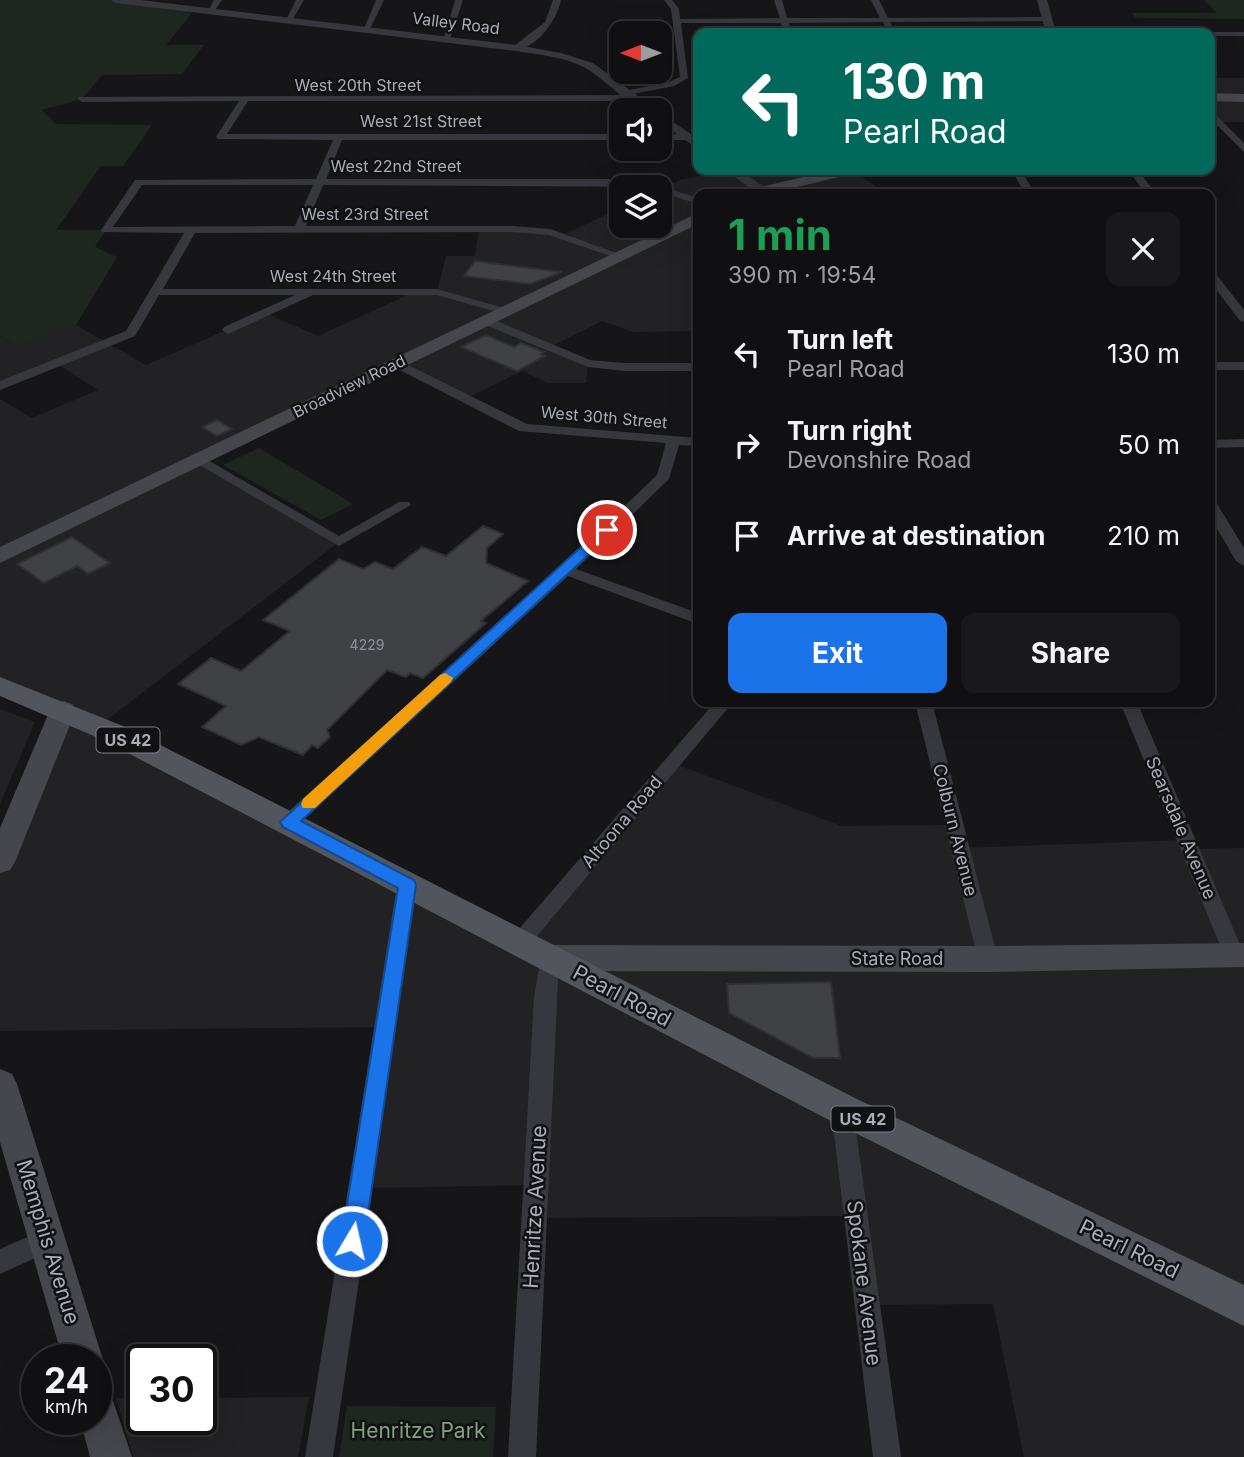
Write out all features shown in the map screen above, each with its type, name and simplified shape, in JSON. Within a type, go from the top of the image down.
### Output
[{"type":"main road","points":[[1215,97],[1244,97]]},
{"type":"main road","points":[[775,189],[823,175]]},
{"type":"main road","name":"Broadview Road","points":[[0,555],[620,256],[693,224]]},
{"type":"main road","name":"Pearl Road","points":[[0,687],[63,710],[289,822],[842,1109],[1241,1311]]},
{"type":"main road","points":[[0,862],[63,710]]},
{"type":"main road","name":"State Road","points":[[535,950],[988,959],[1239,955]]},
{"type":"main road","name":"Memphis Avenue","points":[[0,1084],[78,1344]]},
{"type":"main road","points":[[105,1435],[111,1457]]},
{"type":"street","name":"Valley Road","points":[[116,0],[446,39],[561,56],[589,65],[634,98]]},
{"type":"street","points":[[210,11],[218,0]]},
{"type":"street","points":[[288,20],[300,0]]},
{"type":"street","points":[[366,30],[380,0]]},
{"type":"street","points":[[446,39],[459,0]]},
{"type":"street","points":[[517,48],[550,22],[555,14],[557,0]]},
{"type":"street","points":[[668,0],[675,9],[676,21],[1047,19]]},
{"type":"street","points":[[778,0],[786,28]]},
{"type":"street","points":[[875,0],[889,28]]},
{"type":"street","points":[[1042,0],[1050,28]]},
{"type":"street","name":"West 20th Street","points":[[82,100],[631,96],[684,78],[676,21]]},
{"type":"street","points":[[1215,34],[1239,34],[1244,42]]},
{"type":"street","name":"West 21st Street","points":[[244,100],[221,137],[609,137]]},
{"type":"street","points":[[1215,118],[1244,149]]},
{"type":"street","points":[[672,126],[693,141]]},
{"type":"street","points":[[299,230],[339,137]]},
{"type":"street","points":[[672,137],[687,137]]},
{"type":"street","points":[[738,175],[756,189]]},
{"type":"street","name":"West 22nd Street","points":[[106,230],[139,182],[609,182]]},
{"type":"street","points":[[672,193],[693,199]]},
{"type":"street","name":"West 23rd Street","points":[[106,230],[513,229],[550,232],[620,256]]},
{"type":"street","points":[[0,386],[131,333],[191,230]]},
{"type":"street","points":[[1215,280],[1244,318]]},
{"type":"street","name":"West 24th Street","points":[[156,292],[438,292],[508,311]]},
{"type":"street","points":[[228,330],[314,292]]},
{"type":"street","points":[[487,321],[588,363],[624,367],[693,367]]},
{"type":"street","name":"West 30th Street","points":[[396,363],[524,428],[693,442]]},
{"type":"street","points":[[1215,366],[1244,366]]},
{"type":"street","points":[[289,822],[566,570],[664,476],[673,441]]},
{"type":"street","points":[[1215,444],[1244,443]]},
{"type":"street","points":[[201,460],[339,542],[404,505]]},
{"type":"street","points":[[1215,512],[1244,561]]},
{"type":"street","points":[[566,570],[693,617]]},
{"type":"street","name":"Altoona Road","points":[[535,950],[720,707]]},
{"type":"street","name":"Colburn Avenue","points":[[924,707],[988,959]]},
{"type":"street","name":"Searsdale Avenue","points":[[1130,707],[1239,955]]},
{"type":"street","points":[[319,1457],[407,885]]},
{"type":"street","name":"Henritze Avenue","points":[[522,1457],[545,997],[535,950]]},
{"type":"street","name":"Spokane Avenue","points":[[842,1109],[887,1457]]},
{"type":"street","points":[[0,1262],[48,1240]]},
{"type":"shaded area","points":[[1215,78],[1244,78],[1244,122],[1221,122],[1224,127],[1215,127]]},
{"type":"shaded area","points":[[705,175],[859,175],[880,189],[693,189],[693,331],[634,332],[602,321],[551,347],[588,363],[586,383],[548,383],[522,371],[467,398],[396,363],[202,459],[339,542],[99,726],[520,941],[672,763],[842,826],[954,825],[960,848],[1186,840],[1190,849],[1244,848],[1244,1457],[1024,1457],[993,1304],[867,1305],[855,1216],[534,1218],[535,1185],[361,1188],[385,1027],[0,1031],[0,861],[63,711],[0,686],[0,399],[32,418],[98,390],[56,363],[0,386],[0,336],[18,347],[76,325],[146,365],[266,313],[318,336],[414,292],[437,292],[446,256],[475,256],[479,229],[513,229],[561,236],[609,213],[609,238],[672,238],[672,183]]},
{"type":"shaded area","points":[[0,709],[35,722],[0,804]]},
{"type":"shaded area","points":[[309,1397],[298,1457],[133,1457],[127,1435],[217,1435],[217,1398]]},
{"type":"shaded area","points":[[116,1398],[126,1398],[126,1433]]},
{"type":"green space","points":[[0,0],[116,0],[195,9],[166,45],[204,45],[182,74],[102,75],[82,99],[42,110],[56,124],[152,125],[123,166],[101,166],[56,230],[106,230],[95,247],[117,257],[76,325],[18,347],[0,336]]},
{"type":"green space","points":[[1204,0],[1244,0],[1244,19],[1136,18],[1131,13],[1217,13]]},
{"type":"green space","points":[[259,448],[353,504],[321,520],[223,465]]},
{"type":"green space","name":"Henritze Park","points":[[347,1406],[496,1407],[493,1457],[339,1457]]},
{"type":"building","points":[[475,261],[562,272],[530,284],[464,276]]},
{"type":"building","points":[[486,335],[514,347],[521,343],[544,352],[541,354],[545,356],[517,371],[461,347]]},
{"type":"building","points":[[217,420],[232,429],[217,436],[202,427]]},
{"type":"building","points":[[483,526],[503,534],[487,548],[486,563],[528,581],[481,621],[486,623],[423,678],[410,673],[406,677],[387,670],[327,730],[330,737],[318,748],[312,745],[303,755],[259,737],[241,745],[202,727],[226,706],[178,684],[211,658],[241,671],[290,631],[263,620],[339,559],[363,569],[375,562],[393,569],[422,547],[446,556]]},
{"type":"building","points":[[72,537],[110,563],[88,574],[77,566],[44,583],[17,564]]},
{"type":"building","points":[[831,982],[840,1058],[813,1058],[729,1013],[727,984]]},
{"type":"slow traffic","points":[[309,804],[445,678]]},
{"type":"route","points":[[352,1241],[407,885],[289,822],[607,530]]}]
